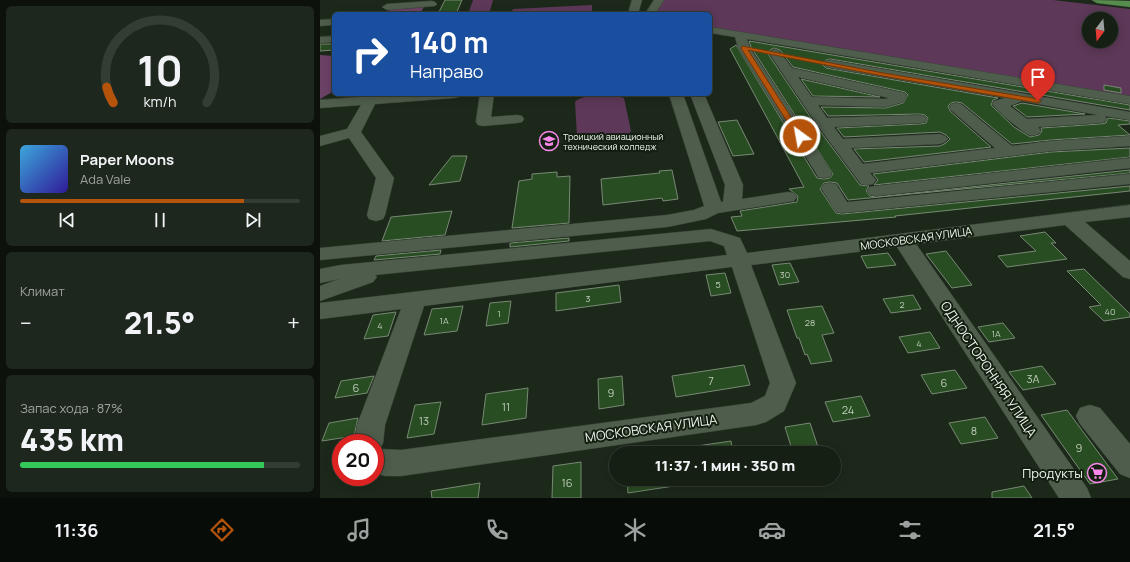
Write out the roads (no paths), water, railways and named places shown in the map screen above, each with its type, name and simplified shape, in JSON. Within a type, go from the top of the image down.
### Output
[{"type":"main road","points":[[1097,0],[1130,4]]},
{"type":"street","points":[[634,12],[637,0]]},
{"type":"street","points":[[651,12],[659,0]]},
{"type":"street","points":[[387,7],[433,2]]},
{"type":"street","points":[[427,12],[433,2]]},
{"type":"street","points":[[320,23],[332,22]]},
{"type":"street","points":[[712,31],[775,54],[788,64],[900,96],[898,99],[886,103],[808,101]]},
{"type":"street","points":[[320,40],[332,39]]},
{"type":"street","points":[[742,42],[1071,88],[1130,100]]},
{"type":"street","points":[[742,42],[842,208],[891,204],[965,181],[1107,165],[1129,174]]},
{"type":"street","points":[[821,63],[1125,118]]},
{"type":"street","points":[[788,64],[808,101],[823,123],[876,191],[891,204]]},
{"type":"street","points":[[989,93],[957,101],[1008,151]]},
{"type":"street","points":[[320,104],[416,96]]},
{"type":"street","points":[[487,96],[483,122],[517,119]]},
{"type":"street","points":[[677,96],[714,208]]},
{"type":"street","points":[[698,96],[734,185],[732,206]]},
{"type":"street","points":[[320,141],[353,132],[379,98]]},
{"type":"street","points":[[1024,99],[999,104],[1050,146]]},
{"type":"street","points":[[823,123],[916,115],[959,158]]},
{"type":"street","points":[[1023,124],[1125,118]]},
{"type":"street","points":[[353,132],[385,178],[376,215]]},
{"type":"street","points":[[839,144],[940,139]]},
{"type":"street","points":[[859,169],[1050,146],[1130,141]]},
{"type":"street","points":[[1072,169],[1090,183]]},
{"type":"street","points":[[1037,173],[1054,187]]},
{"type":"street","points":[[876,191],[978,195],[1090,183],[1129,174]]},
{"type":"street","points":[[1003,177],[1017,191]]},
{"type":"street","points":[[965,181],[978,195]]},
{"type":"street","points":[[320,254],[667,221],[699,215],[714,208],[788,197]]},
{"type":"street","name":"МОСКОВСКАЯ УЛИЦА","points":[[320,312],[740,261],[1130,211]]},
{"type":"street","points":[[1068,218],[1130,272]]},
{"type":"street","points":[[320,276],[341,272],[711,235],[734,242],[740,261]]},
{"type":"street","name":"ОДНОСТОРОННЯЯ УЛИЦА","points":[[903,240],[1076,498]]},
{"type":"street","name":"МОСКОВСКАЯ УЛИЦА","points":[[384,463],[401,463],[756,414],[775,403],[782,383],[740,261]]},
{"type":"street","points":[[320,294],[390,267]]},
{"type":"street","points":[[370,434],[371,425],[415,300]]},
{"type":"street","points":[[1090,416],[1130,465]]},
{"type":"place","name":"Троицкий авиационный технический колледж","points":[[549,141]]},
{"type":"place","name":"Продукты","points":[[1097,473]]}]
